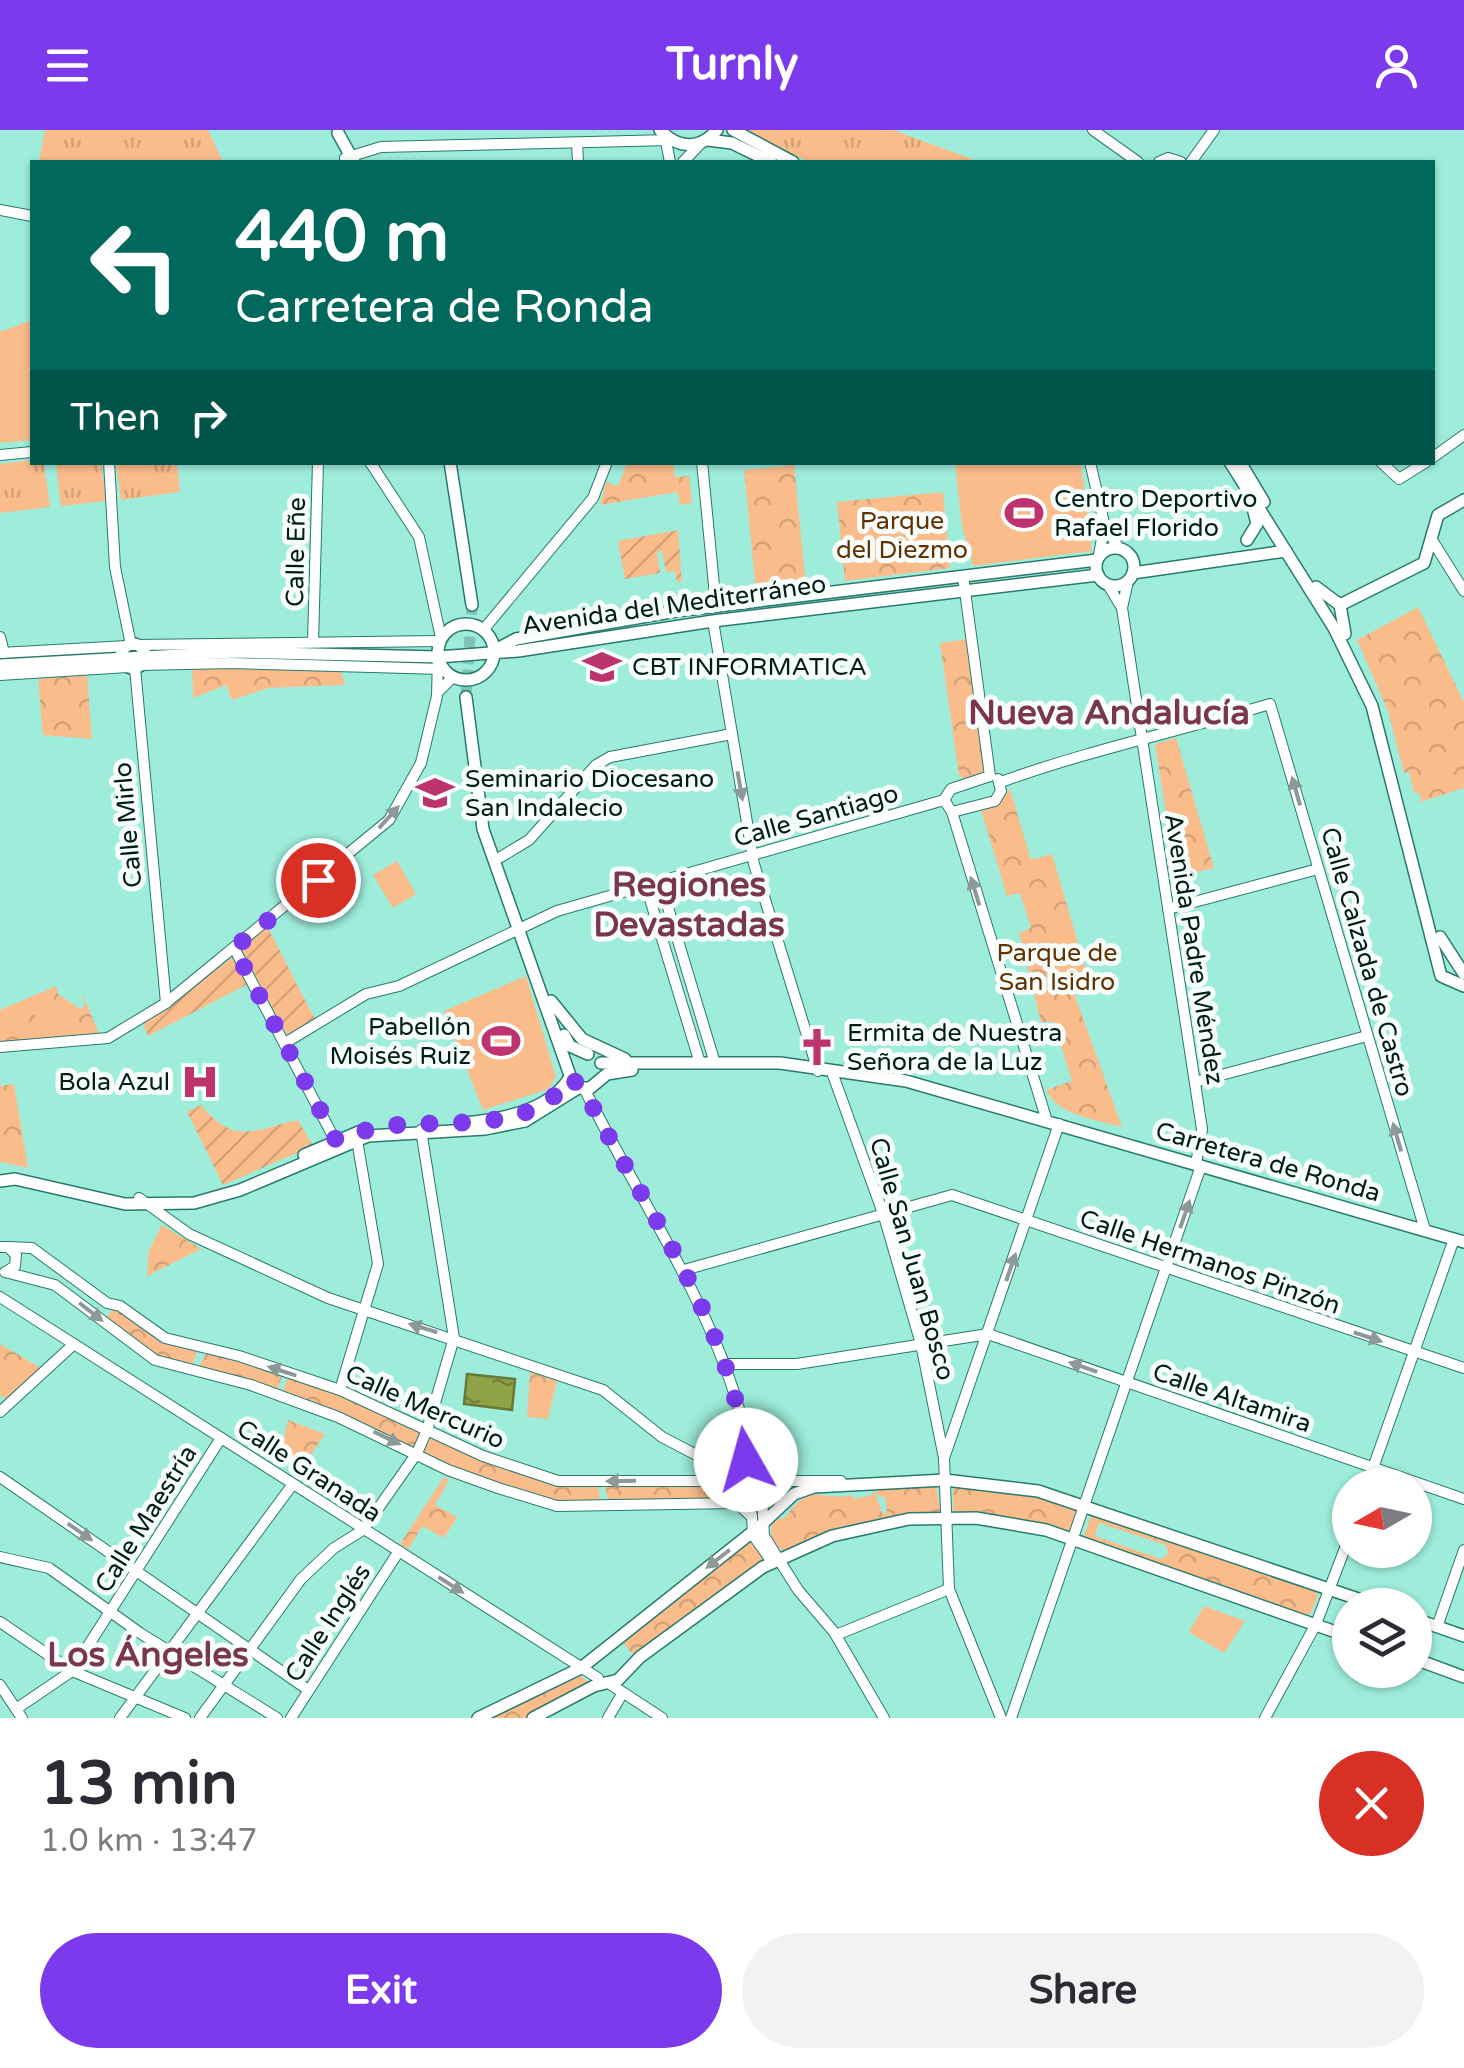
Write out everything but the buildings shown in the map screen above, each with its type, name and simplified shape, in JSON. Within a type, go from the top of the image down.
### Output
[{"type":"main road","points":[[733,130],[789,160]]},
{"type":"main road","points":[[665,136],[686,145],[709,138],[732,142],[766,160]]},
{"type":"main road","points":[[450,465],[472,605]]},
{"type":"main road","points":[[1236,466],[1257,518],[1247,540]]},
{"type":"main road","points":[[1236,466],[1345,634],[1384,720],[1441,940],[1460,969],[1458,984],[1443,979],[1372,706],[1345,648],[1236,466]]},
{"type":"main road","points":[[455,493],[452,504],[467,603],[465,623]]},
{"type":"main road","name":"Avenida del Mediterráneo","points":[[2,657],[234,652],[486,672],[494,650],[487,633],[461,502],[455,493]]},
{"type":"main road","points":[[1340,605],[1424,563],[1438,515],[1464,500]]},
{"type":"main road","points":[[1119,548],[1132,557],[1130,577],[1286,551]]},
{"type":"main road","name":"Avenida del Mediterráneo","points":[[445,668],[494,650],[716,606],[1098,558],[1119,548]]},
{"type":"main road","points":[[1098,558],[1103,580]]},
{"type":"main road","name":"Avenida del Mediterráneo","points":[[517,645],[966,590],[1130,577]]},
{"type":"main road","points":[[1316,587],[1340,605],[1345,634]]},
{"type":"main road","points":[[484,818],[472,720],[486,672],[517,645],[465,623],[449,628],[440,640],[445,668],[484,818],[575,1080]]},
{"type":"main road","points":[[0,1173],[20,1173],[142,1202],[214,1192],[336,1140],[383,1126],[467,1123],[512,1115],[558,1093],[575,1080],[601,1078],[601,1063],[568,1044],[520,926],[484,818],[466,697]]},
{"type":"main road","points":[[1441,968],[1460,969]]},
{"type":"main road","points":[[551,1001],[582,1039],[606,1053],[643,1064]]},
{"type":"main road","points":[[0,1181],[15,1179],[142,1202],[220,1197],[357,1140],[420,1130],[485,1129],[525,1121],[575,1080],[588,1054]]},
{"type":"main road","name":"Carretera de Ronda","points":[[601,1063],[714,1060],[818,1070],[939,1088],[1060,1124]]},
{"type":"main road","name":"Carretera de Ronda","points":[[601,1078],[617,1071],[702,1066],[818,1070],[913,1088],[1060,1124],[1459,1240]]},
{"type":"main road","points":[[478,1718],[598,1656],[800,1490],[945,1480],[1016,1486],[1088,1505],[1330,1589]]},
{"type":"main road","points":[[534,1718],[603,1681],[620,1679],[624,1671],[728,1588],[775,1561],[860,1528],[944,1517],[1010,1522],[1076,1541],[1332,1630]]},
{"type":"main road","points":[[1432,1625],[1464,1636]]},
{"type":"main road","points":[[598,1656],[617,1653],[624,1671]]},
{"type":"main road","points":[[598,1656],[593,1666],[603,1681]]},
{"type":"main road","points":[[1432,1665],[1464,1676]]},
{"type":"street","points":[[623,143],[645,130]]},
{"type":"street","points":[[1093,130],[1133,160]]},
{"type":"street","points":[[1192,160],[1214,130]]},
{"type":"street","points":[[345,153],[623,143],[665,136]]},
{"type":"street","points":[[685,160],[709,138]]},
{"type":"street","points":[[578,144],[578,160]]},
{"type":"street","points":[[0,210],[30,216]]},
{"type":"street","points":[[1435,456],[1464,435]]},
{"type":"street","points":[[0,455],[30,452]]},
{"type":"street","name":"Calle Mirlo","points":[[109,465],[114,567],[133,656],[166,1003]]},
{"type":"street","name":"Calle Eñe","points":[[314,642],[318,465]]},
{"type":"street","points":[[372,465],[419,537],[440,640]]},
{"type":"street","points":[[487,633],[593,498],[607,465]]},
{"type":"street","points":[[702,465],[716,606]]},
{"type":"street","points":[[1091,465],[1104,527],[1098,558]]},
{"type":"street","points":[[1384,465],[1394,478],[1406,477],[1422,465]]},
{"type":"street","points":[[1104,527],[1119,548]]},
{"type":"street","points":[[1432,540],[1464,591]]},
{"type":"street","points":[[963,576],[990,776],[1001,782],[1141,740]]},
{"type":"street","points":[[1122,608],[1130,577]]},
{"type":"street","points":[[1103,580],[1122,608]]},
{"type":"street","name":"Avenida Padre Méndez","points":[[1011,1718],[1076,1541],[1199,1165],[1202,1134],[1122,608]]},
{"type":"street","points":[[713,620],[752,856],[818,1070]]},
{"type":"street","points":[[0,637],[2,657]]},
{"type":"street","name":"Avenida del Mediterráneo","points":[[0,675],[133,656],[314,642],[440,640]]},
{"type":"street","points":[[0,1047],[100,1040],[166,1003],[390,820],[421,763],[445,668]]},
{"type":"street","name":"Calle Calzada de Castro","points":[[1141,740],[1270,704],[1424,1230]]},
{"type":"street","points":[[499,858],[529,840],[596,765],[610,758],[732,734]]},
{"type":"street","name":"Calle Santiago","points":[[285,1042],[366,994],[420,976],[520,926],[944,800],[950,790],[990,776]]},
{"type":"street","points":[[952,812],[995,801],[1001,782]]},
{"type":"street","points":[[944,800],[952,812],[1046,1118]]},
{"type":"street","points":[[1168,909],[1318,869]]},
{"type":"street","points":[[660,882],[714,1060]]},
{"type":"street","points":[[646,886],[699,1060]]},
{"type":"street","points":[[234,948],[336,1140]]},
{"type":"street","points":[[164,978],[188,986]]},
{"type":"street","points":[[1194,1082],[1367,1036]]},
{"type":"street","name":"Calle San Juan Bosco","points":[[833,1075],[884,1216],[921,1344],[944,1458],[949,1589],[1002,1718]]},
{"type":"street","points":[[575,1080],[684,1270],[724,1364],[741,1418],[748,1482]]},
{"type":"street","points":[[944,1458],[1060,1124]]},
{"type":"street","points":[[200,1718],[300,1580],[334,1548],[362,1530],[417,1454],[426,1430],[454,1338],[420,1130]]},
{"type":"street","points":[[340,1390],[378,1264],[357,1140]]},
{"type":"street","name":"Calle Hermanos Pinzón","points":[[884,1216],[952,1195],[1464,1368]]},
{"type":"street","points":[[142,1202],[218,1249],[364,1310],[607,1392],[653,1431],[748,1482],[762,1495],[755,1526]]},
{"type":"street","points":[[684,1270],[884,1216]]},
{"type":"street","points":[[1373,1468],[1413,1352],[1459,1240]]},
{"type":"street","points":[[3,1246],[17,1259],[3,1272]]},
{"type":"street","name":"Calle Mercurio","points":[[3,1246],[32,1248],[106,1303],[120,1306],[166,1338],[238,1356],[340,1390],[483,1456],[558,1481],[808,1479],[859,1483]]},
{"type":"street","points":[[3,1272],[55,1284],[155,1360],[309,1406],[472,1479],[557,1506],[737,1503],[775,1561],[836,1636],[884,1718]]},
{"type":"street","name":"Calle Granada","points":[[0,1297],[662,1718]]},
{"type":"street","points":[[724,1364],[788,1362],[988,1334]]},
{"type":"street","name":"Calle Altamira","points":[[988,1334],[1373,1468]]},
{"type":"street","points":[[0,1412],[74,1344]]},
{"type":"street","name":"Calle Maestría","points":[[72,1671],[221,1438]]},
{"type":"street","points":[[0,1477],[308,1689]]},
{"type":"street","points":[[718,1480],[725,1490],[720,1502]]},
{"type":"street","points":[[120,1718],[293,1484]]},
{"type":"street","name":"Calle Altamira","points":[[1432,1488],[1464,1499]]},
{"type":"street","points":[[1438,1627],[1464,1550]]},
{"type":"street","name":"Calle Inglés","points":[[292,1718],[398,1551]]},
{"type":"street","points":[[0,1557],[49,1568],[222,1686],[277,1718]]},
{"type":"street","points":[[1265,1718],[1316,1624],[1338,1568]]},
{"type":"street","points":[[836,1636],[949,1589]]},
{"type":"street","points":[[0,1622],[72,1671],[185,1718]]},
{"type":"street","points":[[0,1685],[19,1714],[72,1671]]},
{"type":"street","points":[[608,1718],[622,1694]]},
{"type":"green space","points":[[45,130],[208,130],[222,160],[39,160]]},
{"type":"green space","points":[[743,130],[893,130],[975,160],[805,160]]},
{"type":"green space","points":[[30,321],[30,440],[0,443],[0,332]]},
{"type":"green space","points":[[30,460],[30,465],[44,465],[50,507],[0,513],[0,464]]},
{"type":"green space","points":[[56,465],[101,465],[106,501],[61,506]]},
{"type":"green space","points":[[116,465],[177,465],[180,492],[121,500]]},
{"type":"green space","points":[[626,465],[673,465],[675,477],[689,476],[692,503],[680,505],[678,492],[600,505],[606,482],[618,486]]},
{"type":"green space","points":[[794,465],[806,586],[756,592],[744,470]]},
{"type":"green space","name":"Centro Deportivo Rafael Florido","points":[[955,465],[1081,465],[1092,551],[973,566],[962,527]]},
{"type":"green space","name":"Parque del Diezmo","points":[[943,492],[950,568],[845,581],[837,502]]},
{"type":"green space","points":[[678,530],[682,582],[677,582],[675,571],[666,572],[662,551],[657,552],[660,573],[625,579],[618,541]]},
{"type":"green space","points":[[1418,607],[1464,702],[1464,788],[1417,803],[1421,800],[1419,793],[1414,792],[1409,772],[1404,773],[1388,711],[1357,640]]},
{"type":"green space","points":[[967,639],[985,772],[965,780],[959,775],[940,643]]},
{"type":"green space","points":[[192,663],[339,666],[345,685],[268,688],[232,700],[226,685],[193,698]]},
{"type":"green space","points":[[87,675],[92,739],[43,735],[38,679]]},
{"type":"green space","points":[[1176,738],[1214,868],[1176,877],[1155,744]]},
{"type":"green space","name":"Parque de San Isidro","points":[[1010,789],[1031,860],[1052,854],[1090,984],[1073,990],[1122,1127],[1069,1111],[1046,1090],[1072,1081],[1054,1022],[1041,1022],[1019,933],[1031,928],[1020,893],[1007,896],[981,810],[997,804]]},
{"type":"green space","points":[[397,861],[416,894],[393,908],[373,875]]},
{"type":"green space","points":[[267,926],[316,1021],[289,1038],[240,947]]},
{"type":"green space","points":[[233,957],[248,984],[148,1036],[143,1024]]},
{"type":"green space","name":"Pabellón Moisés Ruiz","points":[[526,976],[556,1077],[548,1089],[483,1110],[444,1011]]},
{"type":"green space","points":[[56,986],[59,996],[80,1009],[85,1006],[82,992],[99,1034],[0,1044],[0,1010]]},
{"type":"green space","points":[[61,996],[80,1009],[75,1011],[78,1032],[37,1036],[35,1012],[57,1011],[54,1000]]},
{"type":"green space","points":[[14,1084],[28,1168],[0,1162],[0,1086]]},
{"type":"green space","points":[[201,1105],[213,1118],[236,1131],[298,1120],[313,1146],[223,1185],[187,1112]]},
{"type":"green space","points":[[162,1225],[201,1249],[147,1276],[149,1250]]},
{"type":"green space","points":[[115,1307],[148,1330],[198,1349],[192,1366],[165,1362],[105,1319]]},
{"type":"green space","points":[[0,1344],[41,1368],[6,1399],[0,1395]]},
{"type":"green space","points":[[208,1350],[282,1375],[278,1389],[198,1368]]},
{"type":"green space","points":[[530,1372],[557,1381],[548,1419],[527,1417]]},
{"type":"green space","points":[[288,1376],[353,1398],[422,1433],[414,1449],[283,1392]]},
{"type":"green space","points":[[288,1420],[325,1434],[303,1466],[281,1451]]},
{"type":"green space","points":[[428,1435],[492,1462],[598,1486],[601,1503],[532,1495],[466,1473],[424,1455],[421,1450]]},
{"type":"green space","points":[[444,1477],[449,1480],[435,1505],[457,1517],[444,1538],[422,1526],[409,1549],[400,1544]]},
{"type":"green space","points":[[604,1484],[721,1484],[724,1491],[719,1500],[609,1503]]},
{"type":"green space","points":[[936,1485],[940,1510],[936,1514],[861,1523],[789,1550],[781,1550],[771,1538],[772,1521],[785,1518],[809,1496],[852,1495],[854,1499],[872,1495],[873,1488],[883,1514],[887,1513],[885,1497],[879,1497],[875,1487]]},
{"type":"green space","points":[[953,1485],[1015,1493],[1078,1508],[1068,1534],[1013,1518],[953,1514]]},
{"type":"green space","points":[[1092,1513],[1313,1588],[1318,1596],[1310,1614],[1303,1616],[1083,1539]],"holes":[[[1099,1523],[1166,1545],[1168,1554],[1161,1559],[1095,1536]]]},
{"type":"green space","points":[[749,1539],[766,1560],[635,1657],[621,1640]]},
{"type":"green space","points":[[1204,1606],[1245,1621],[1224,1653],[1189,1632]]},
{"type":"green space","points":[[577,1673],[591,1684],[527,1718],[493,1718]]},
{"type":"water","points":[[467,1374],[515,1379],[512,1410],[464,1404]]},
{"type":"tunnel","points":[[466,697],[472,605]]},
{"type":"place","name":"Centro Deportivo Rafael Florido","points":[[1024,513]]},
{"type":"place","name":"CBT INFORMATICA","points":[[602,667]]},
{"type":"place","name":"Seminario Diocesano San Indalecio","points":[[435,793]]},
{"type":"place","name":"Pabellón Moisés Ruiz","points":[[501,1041]]},
{"type":"place","name":"Ermita de Nuestra Señora de la Luz","points":[[817,1047]]},
{"type":"place","name":"Bola Azul","points":[[200,1082]]},
{"type":"district","name":"Nueva Andalucía","points":[[1109,713]]},
{"type":"district","name":"Regiones Devastadas","points":[[689,905]]},
{"type":"district","name":"Los Ángeles","points":[[148,1655]]},
{"type":"route","points":[[318,880],[234,948],[336,1140],[394,1125],[467,1123],[512,1115],[558,1093],[570,1077],[584,1090],[693,1286],[740,1412],[746,1460]]}]
